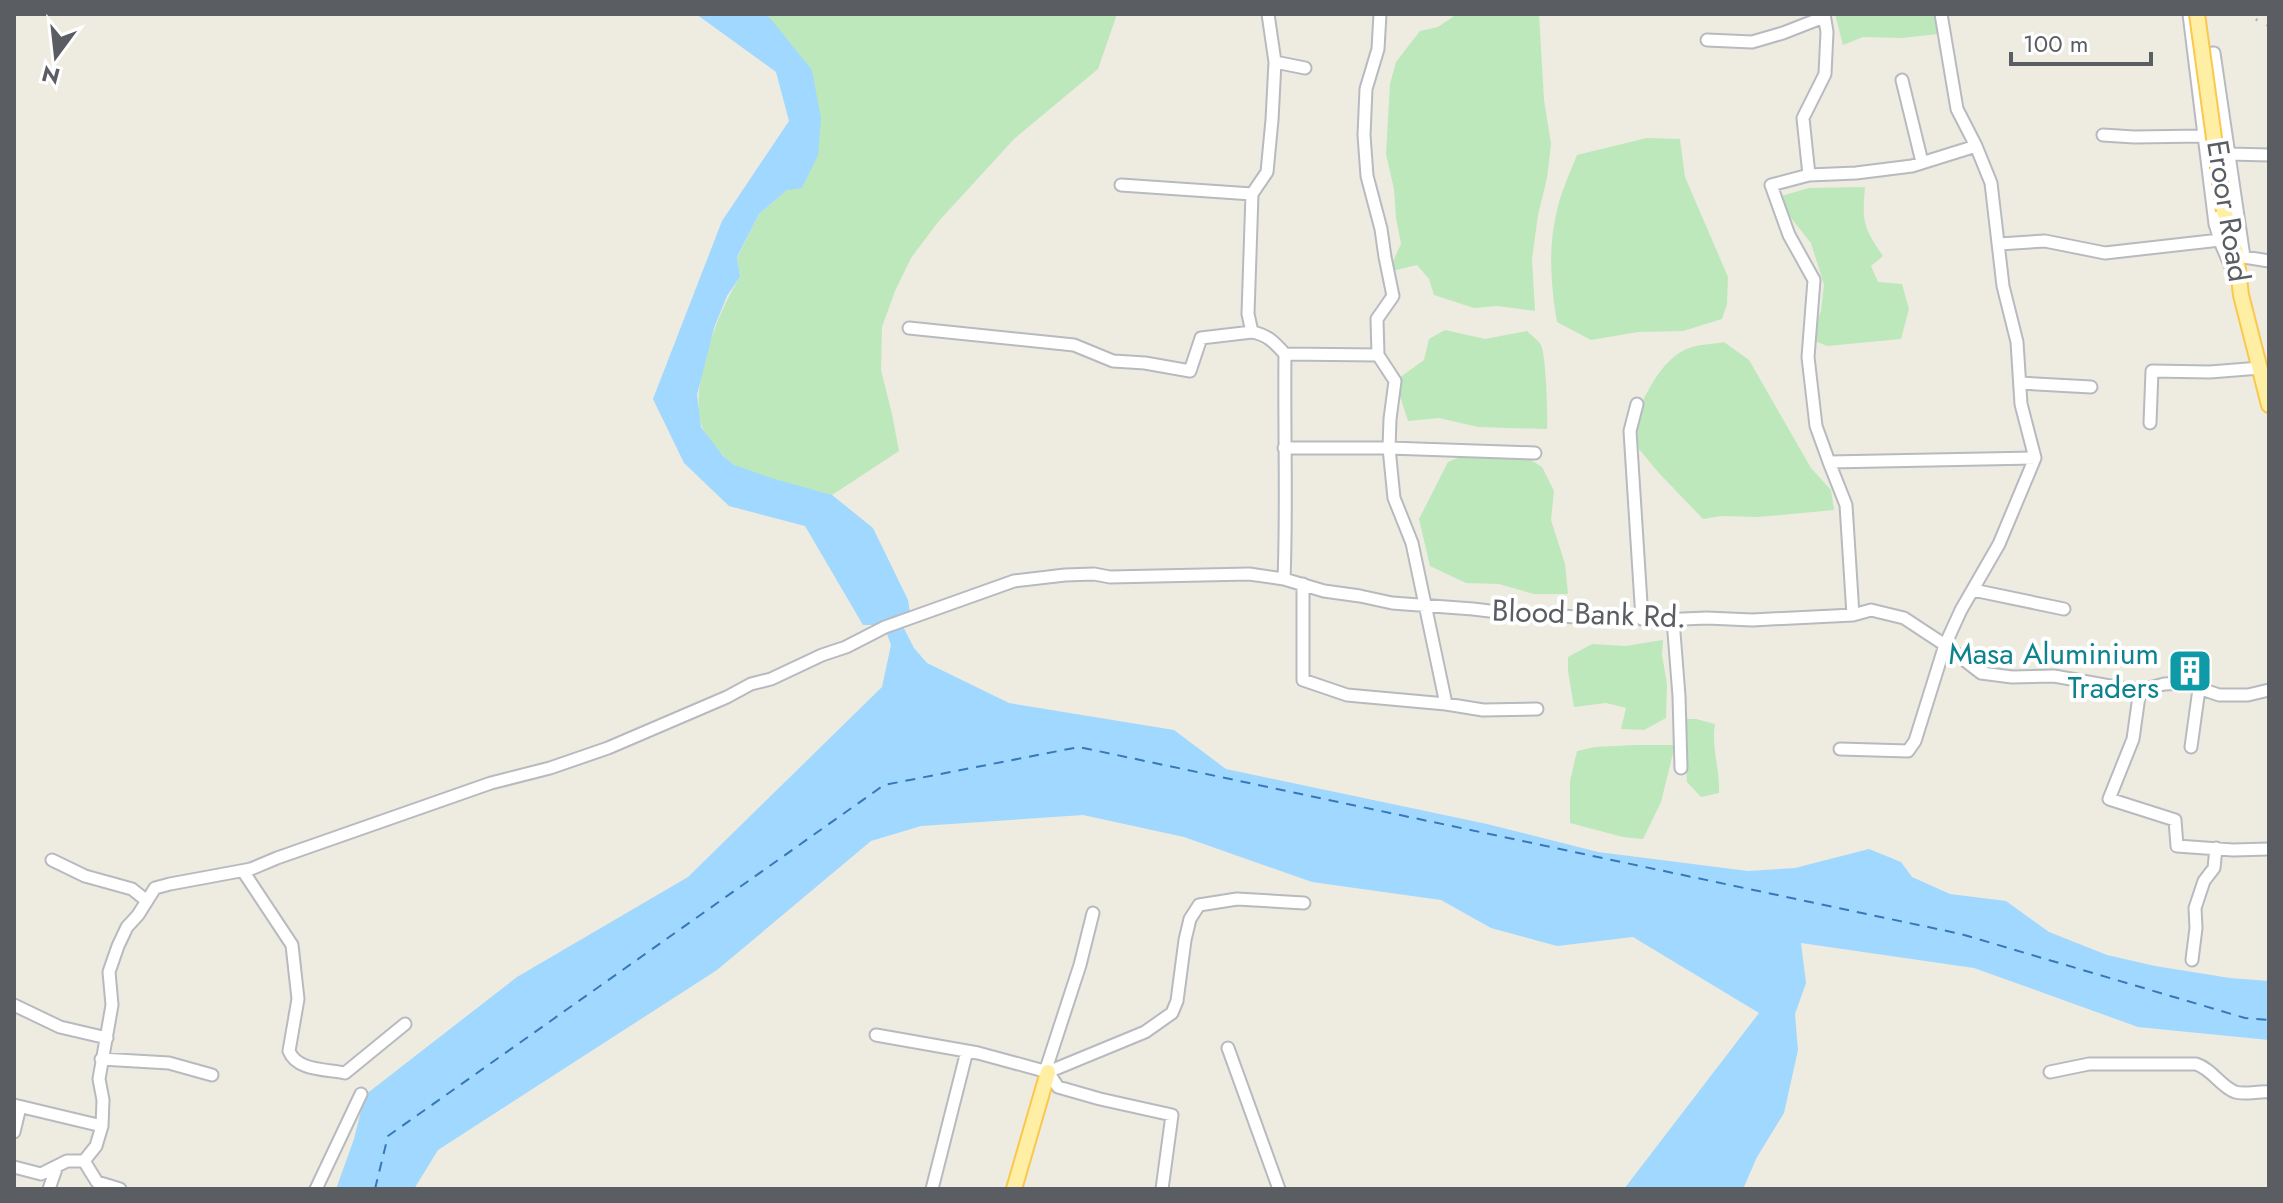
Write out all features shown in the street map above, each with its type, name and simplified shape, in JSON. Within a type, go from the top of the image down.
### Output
[{"type":"main road","name":"Eroor Road","points":[[2197,14],[2224,211],[2269,405]]},
{"type":"main road","points":[[1014,1189],[1048,1072]]},
{"type":"street","points":[[1252,332],[1248,314],[1252,194],[1267,172],[1275,62],[1268,14]]},
{"type":"street","points":[[1380,14],[1378,49],[1366,89],[1364,135],[1367,176],[1381,229],[1393,296],[1377,319],[1378,355],[1395,381],[1389,448],[1394,498],[1412,543],[1446,704]]},
{"type":"street","points":[[1840,749],[1908,751],[1915,741],[1945,645],[1999,544],[2035,458],[2021,404],[2017,342],[2003,286],[1991,183],[1957,109],[1941,14]]},
{"type":"street","points":[[2189,14],[2215,224],[2240,287]]},
{"type":"street","points":[[1707,40],[1752,42],[1824,16],[1827,32],[1825,74],[1803,118],[1809,175]]},
{"type":"street","points":[[2194,55],[2214,53],[2244,257],[2269,261]]},
{"type":"street","points":[[1275,62],[1305,68]]},
{"type":"street","points":[[1902,80],[1922,162]]},
{"type":"street","points":[[2103,135],[2203,136]]},
{"type":"street","points":[[1853,615],[1846,505],[1816,426],[1808,357],[1814,280],[1789,235],[1771,185],[1809,175],[1912,166],[1976,146]]},
{"type":"street","points":[[2229,154],[2269,155]]},
{"type":"street","points":[[1121,185],[1252,194]]},
{"type":"street","points":[[1999,244],[2045,241],[2105,253],[2220,240]]},
{"type":"street","points":[[909,328],[1074,345],[1113,361],[1190,371],[1201,338],[1252,332],[1272,340],[1285,354],[1287,513],[1284,579]]},
{"type":"street","points":[[1285,354],[1378,355]]},
{"type":"street","points":[[2150,423],[2152,371],[2210,372],[2264,378]]},
{"type":"street","points":[[2020,383],[2091,387]]},
{"type":"street","points":[[1637,404],[1630,431],[1642,619]]},
{"type":"street","points":[[1284,448],[1535,453]]},
{"type":"street","points":[[1829,462],[2035,458]]},
{"type":"street","name":"Blood Bank Rd.","points":[[147,901],[155,888],[243,871],[491,783],[550,768],[608,748],[891,625],[967,596],[1033,577],[1249,574],[1392,603],[1612,620],[1630,617],[1752,620],[1853,615],[1871,610],[1904,618],[1981,673],[2012,677],[2054,676],[2140,689],[2184,683],[2219,695],[2248,695],[2269,690]]},
{"type":"street","points":[[1303,584],[1303,680],[1347,695],[1483,710],[1537,709]]},
{"type":"street","points":[[1973,590],[2064,609]]},
{"type":"street","points":[[1673,620],[1681,768]]},
{"type":"street","points":[[2140,689],[2133,739],[2109,799],[2175,820],[2177,846],[2269,849]]},
{"type":"street","points":[[2191,747],[2199,689]]},
{"type":"street","points":[[2192,960],[2195,908],[2204,881],[2214,868],[2216,848]]},
{"type":"street","points":[[52,860],[85,876],[132,889],[147,901],[127,927],[109,972],[112,1005],[99,1079],[103,1100],[102,1126],[96,1146],[84,1161]]},
{"type":"street","points":[[243,871],[292,945],[298,999],[289,1051],[292,1059],[302,1065],[345,1073],[405,1024]]},
{"type":"street","points":[[876,1035],[967,1051],[1048,1072],[1145,1032],[1172,1013],[1177,1001],[1187,929],[1199,905],[1237,899],[1304,903]]},
{"type":"street","points":[[1093,913],[1080,965],[1047,1066],[1048,1072],[1058,1087],[1172,1115],[1162,1189]]},
{"type":"street","points":[[14,1005],[60,1027],[107,1038]]},
{"type":"street","points":[[1228,1048],[1279,1189]]},
{"type":"street","points":[[932,1189],[967,1051]]},
{"type":"street","points":[[101,1059],[169,1063],[212,1075]]},
{"type":"street","points":[[2050,1072],[2089,1064],[2196,1064],[2236,1092],[2269,1092]]},
{"type":"street","points":[[316,1189],[361,1094]]},
{"type":"street","points":[[14,1132],[17,1106],[102,1126]]},
{"type":"street","points":[[14,1167],[41,1174],[67,1161],[84,1161]]},
{"type":"street","points":[[84,1161],[97,1182],[120,1189]]},
{"type":"street","points":[[49,1189],[57,1166]]},
{"type":"green space","points":[[765,14],[1117,14],[1098,69],[1014,139],[938,222],[911,258],[882,327],[881,370],[899,451],[832,495],[740,468],[718,450],[701,424],[699,389],[708,348],[740,277],[737,258],[759,214],[787,190],[812,70]]},
{"type":"green space","points":[[1457,14],[1539,14],[1544,100],[1551,144],[1532,259],[1535,311],[1497,306],[1474,308],[1434,295],[1429,279],[1417,265],[1388,272],[1401,244],[1386,154],[1390,84],[1396,62],[1420,31],[1438,27]]},
{"type":"green space","points":[[1835,14],[1933,14],[1938,34],[1902,38],[1863,37],[1843,45]]},
{"type":"green space","points":[[1647,138],[1680,139],[1685,177],[1728,277],[1727,304],[1722,319],[1683,331],[1638,332],[1591,340],[1557,322],[1551,255],[1558,207],[1577,155]]},
{"type":"green space","points":[[1865,187],[1865,224],[1883,256],[1871,266],[1878,282],[1902,284],[1909,309],[1901,339],[1827,346],[1810,339],[1821,311],[1824,285],[1811,243],[1775,198],[1809,188]]},
{"type":"green space","points":[[1445,330],[1485,339],[1527,331],[1536,339],[1541,345],[1544,361],[1547,429],[1478,427],[1439,418],[1408,421],[1395,381],[1424,360],[1429,339]]},
{"type":"green space","points":[[1724,342],[1749,360],[1811,468],[1831,490],[1834,510],[1703,519],[1639,449],[1631,425],[1662,369],[1671,359],[1692,347]]},
{"type":"green space","points":[[1481,448],[1511,448],[1542,467],[1554,491],[1551,520],[1565,564],[1568,594],[1534,594],[1499,584],[1466,583],[1430,566],[1419,519],[1448,462]]},
{"type":"green space","points":[[1663,640],[1666,718],[1644,730],[1621,729],[1626,708],[1606,703],[1574,707],[1568,657],[1592,644],[1625,646]]},
{"type":"green space","points":[[1683,719],[1715,724],[1719,793],[1701,797],[1687,782]]},
{"type":"green space","points":[[1675,745],[1661,802],[1643,839],[1570,823],[1570,781],[1577,751]]},
{"type":"water","points":[[696,14],[765,14],[770,18],[812,70],[821,119],[818,155],[802,188],[787,190],[759,214],[737,257],[740,277],[727,296],[714,328],[697,395],[701,427],[723,456],[734,465],[832,495],[873,528],[908,600],[910,612],[898,617],[914,648],[927,663],[1009,703],[1174,730],[1226,769],[1487,824],[1598,852],[1748,871],[1795,868],[1869,849],[1901,862],[1912,877],[1950,894],[2006,901],[2049,932],[2107,955],[2155,966],[2269,981],[2269,1040],[2138,1027],[1974,968],[1801,943],[1806,983],[1795,1014],[1798,1050],[1784,1113],[1757,1157],[1743,1189],[1624,1189],[1759,1013],[1633,937],[1557,946],[1491,928],[1441,900],[1312,882],[1184,837],[1083,815],[921,826],[871,841],[717,970],[438,1150],[414,1189],[336,1189],[354,1139],[365,1095],[517,977],[688,877],[882,687],[891,645],[883,623],[863,625],[805,526],[729,506],[684,463],[653,399],[722,221],[789,121],[776,72]]},
{"type":"ferry route","points":[[375,1189],[388,1136],[884,785],[1079,747],[1961,934],[2245,1018],[2269,1020]]},
{"type":"railway","points":[[2245,14],[2269,26]]},
{"type":"place","name":"Masa Aluminium Traders","points":[[2190,671]]}]
